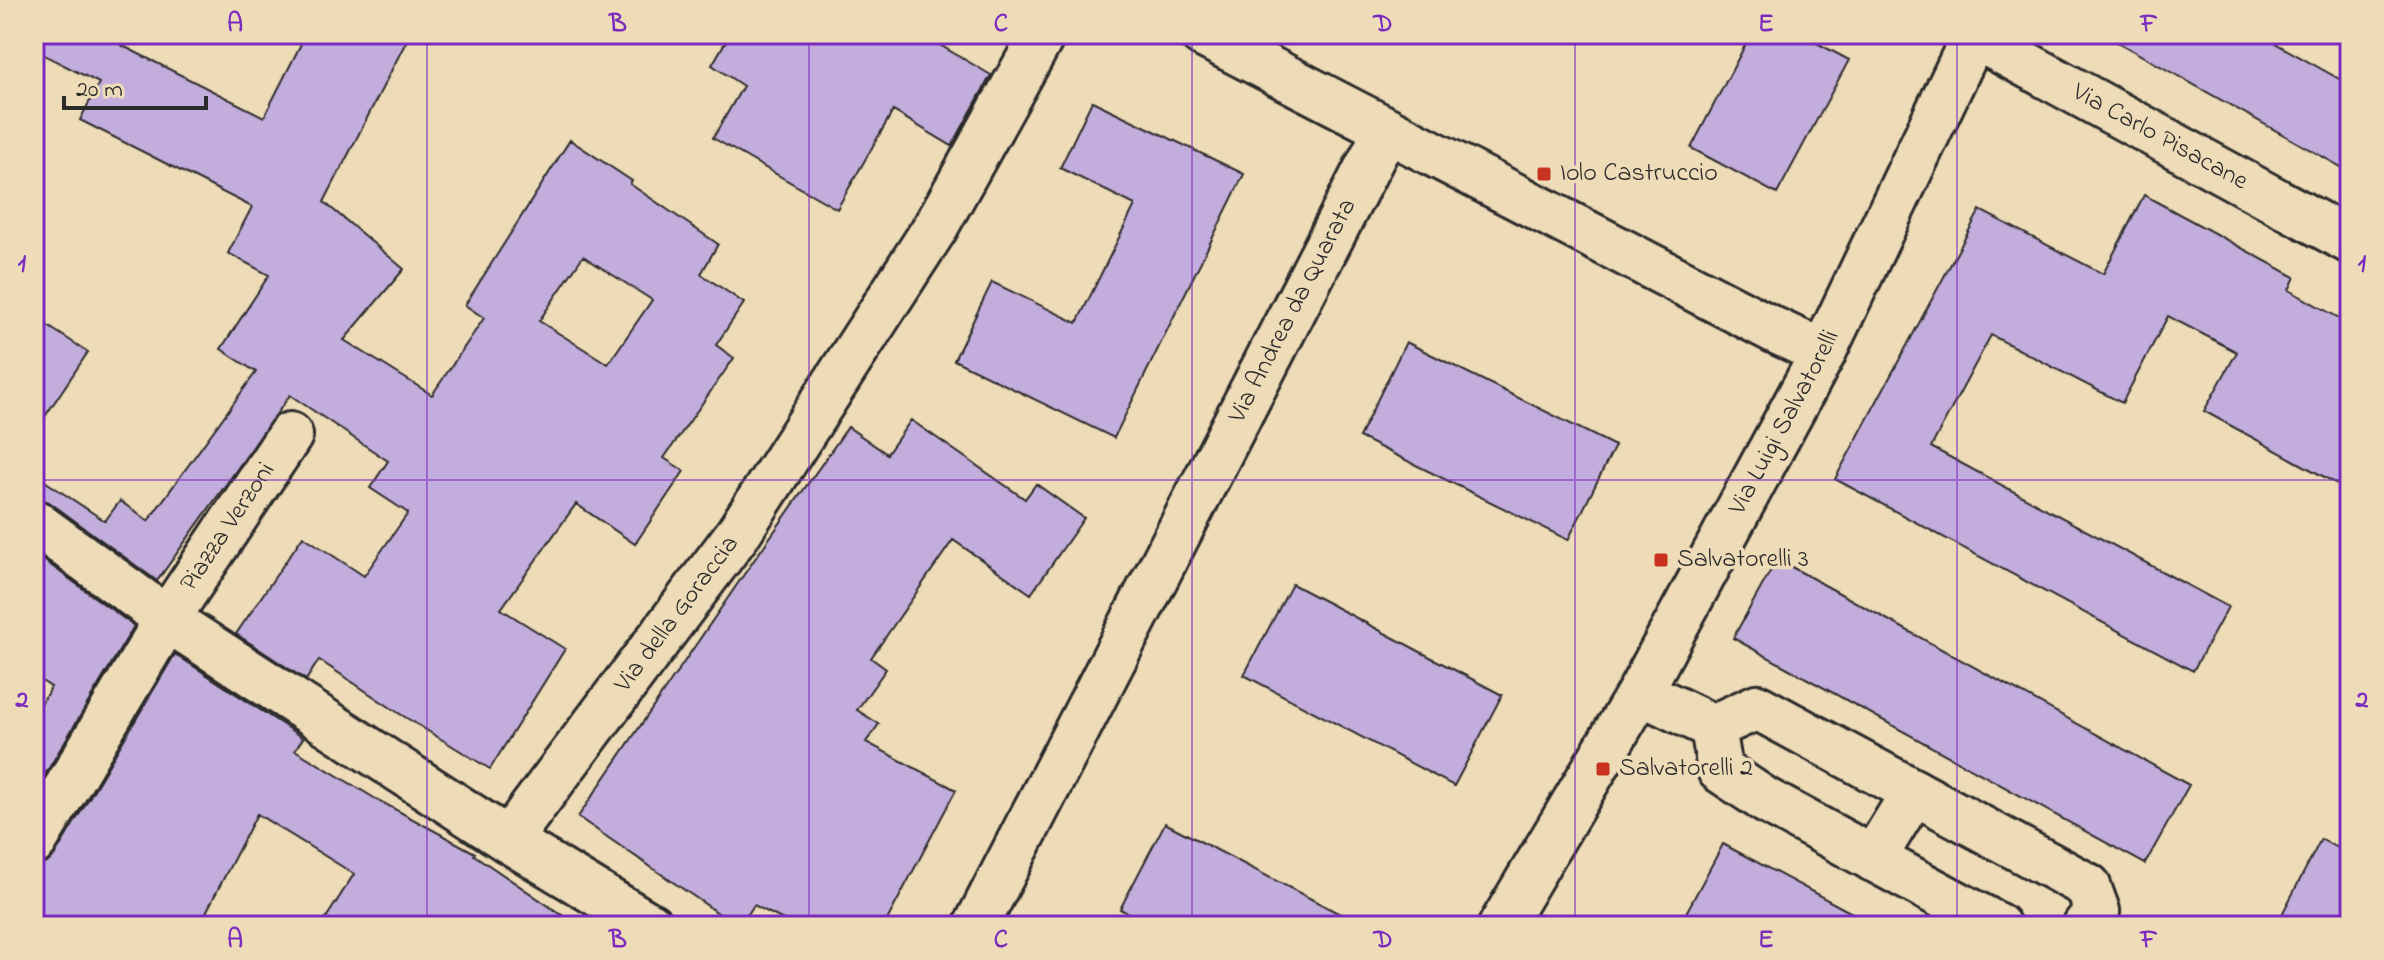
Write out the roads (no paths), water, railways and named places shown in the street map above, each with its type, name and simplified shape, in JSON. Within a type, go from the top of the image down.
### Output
[{"type":"street","name":"Via della Goraccia","points":[[508,840],[737,535],[935,228],[1043,34]]},
{"type":"street","points":[[1202,34],[1823,353]]},
{"type":"street","name":"Via Carlo Pisacane","points":[[1973,35],[2350,241]]},
{"type":"street","name":"Via Luigi Salvatorelli","points":[[1501,926],[1640,692],[1823,353],[1973,35]]},
{"type":"street","name":"Via Andrea da Quarata","points":[[976,926],[1386,131]]},
{"type":"street","name":"Piazza Verzoni","points":[[34,842],[167,619],[290,435]]},
{"type":"street","points":[[34,522],[167,619],[508,840],[651,926]]},
{"type":"street","points":[[1640,692],[1713,727]]},
{"type":"street","points":[[1713,727],[1757,707],[2088,886],[2097,911],[2085,926]]},
{"type":"street","points":[[1713,727],[1720,770],[1765,800],[1998,926]]},
{"type":"street","points":[[1873,859],[1914,792]]},
{"type":"place","name":"Iolo Castruccio","points":[[1544,174]]},
{"type":"place","name":"Salvatorelli 3","points":[[1661,560]]},
{"type":"place","name":"Salvatorelli 2","points":[[1603,769]]}]
